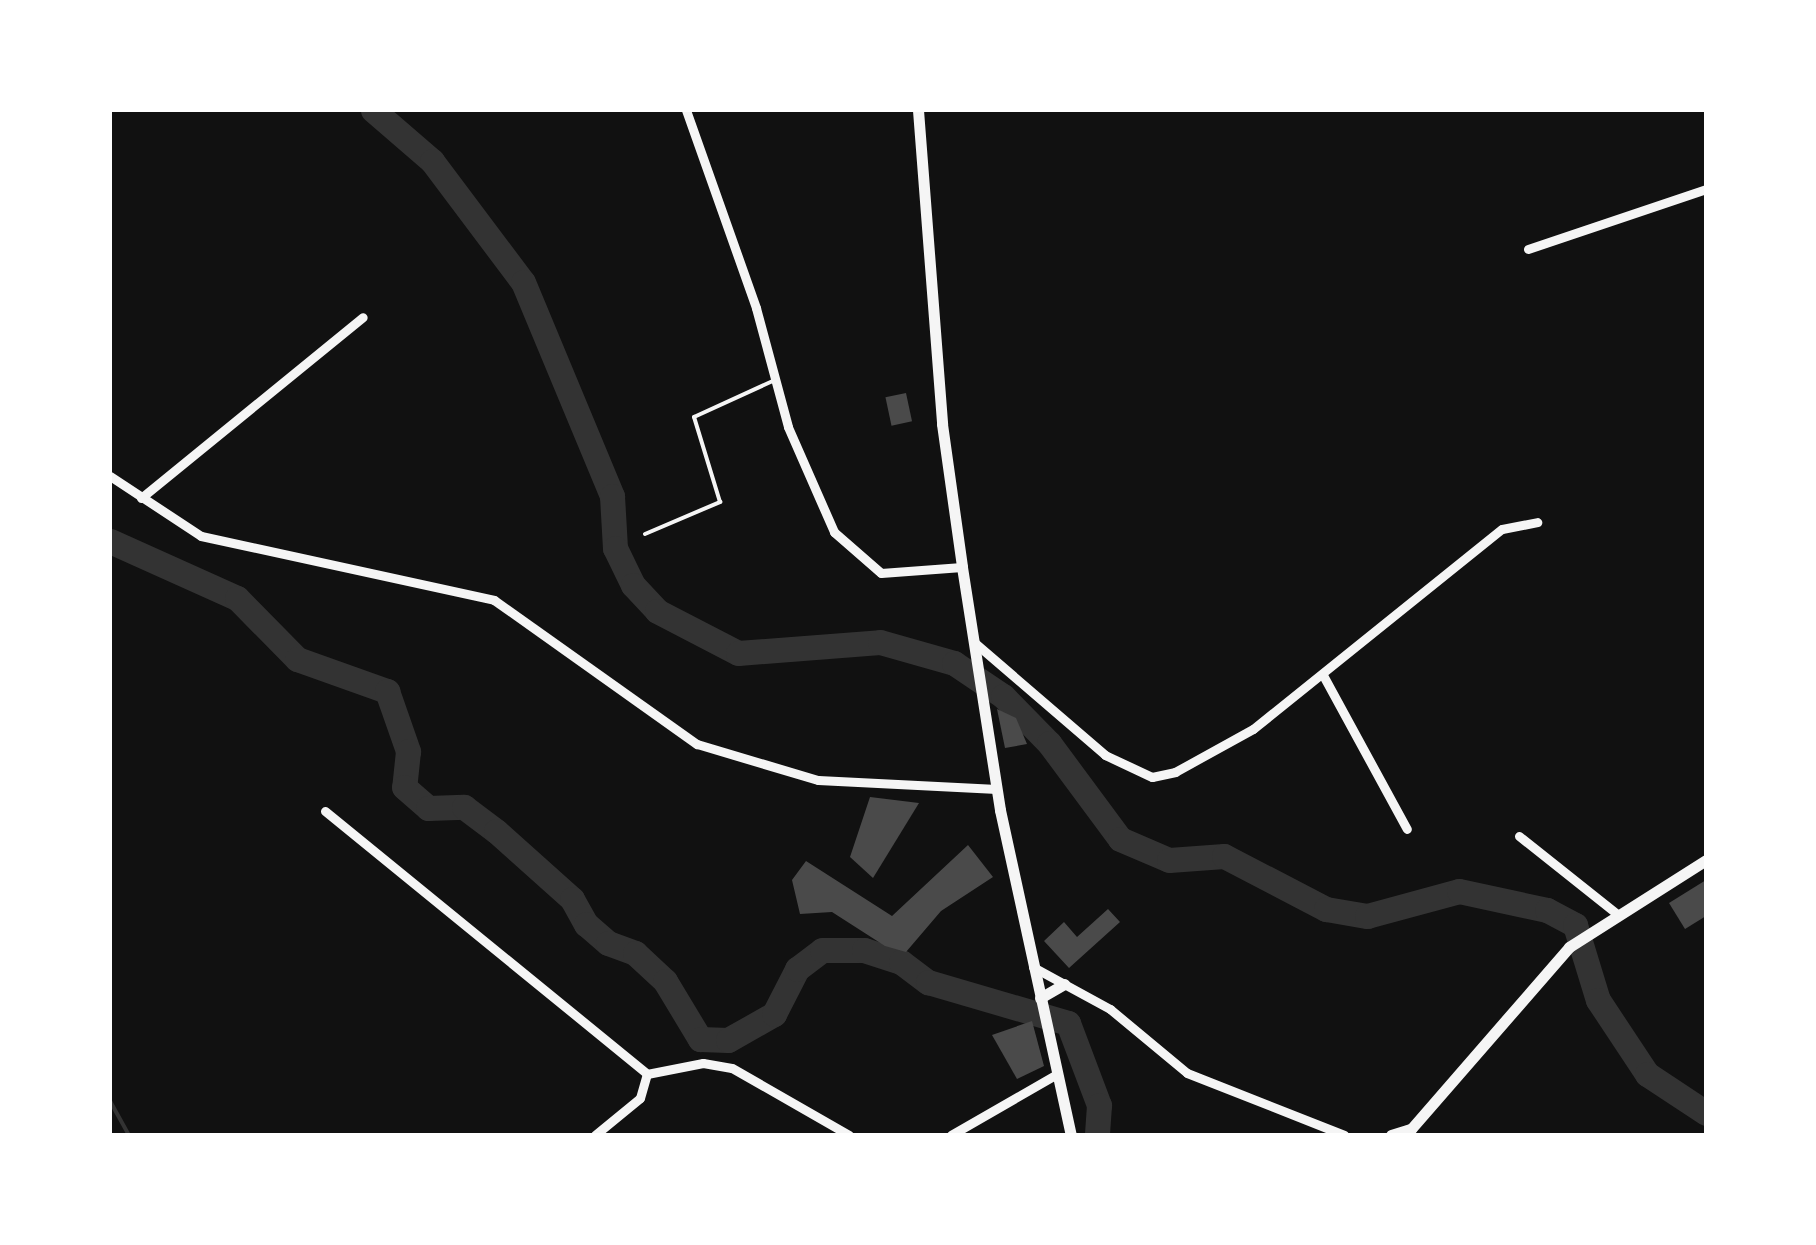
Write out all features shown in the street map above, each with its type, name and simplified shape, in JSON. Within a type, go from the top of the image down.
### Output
[{"type":"main road","points":[[918,110],[942,424],[973,642],[997,788],[1070,1135]]},
{"type":"main road","points":[[1391,1135],[1415,1132],[1569,947],[1706,860]]},
{"type":"main road","points":[[1040,1001],[1064,984]]},
{"type":"street","points":[[686,110],[756,308],[774,380],[818,504],[852,553],[892,575],[962,567]]},
{"type":"street","points":[[1528,250],[1706,189]]},
{"type":"street","points":[[141,498],[363,317]]},
{"type":"street","points":[[110,476],[201,536],[494,600],[697,744],[818,780],[997,788]]},
{"type":"street","points":[[973,642],[999,671],[1105,755],[1152,778],[1175,772],[1253,729],[1324,676],[1502,529],[1537,522]]},
{"type":"street","points":[[1324,676],[1407,830]]},
{"type":"street","points":[[325,811],[647,1074]]},
{"type":"street","points":[[1519,836],[1617,914]]},
{"type":"street","points":[[1033,967],[1110,1009],[1187,1073],[1344,1135]]},
{"type":"street","points":[[647,1074],[703,1063],[732,1068],[849,1135]]},
{"type":"street","points":[[595,1135],[640,1098],[647,1074]]},
{"type":"street","points":[[952,1135],[1057,1074]]},
{"type":"lane","points":[[645,534],[720,502],[694,417],[774,380]]},
{"type":"building","points":[[906,393],[912,421],[891,426],[885,397]]},
{"type":"building","points":[[997,709],[1016,718],[1027,744],[1005,748]]},
{"type":"building","points":[[870,797],[919,803],[873,878],[850,857]]},
{"type":"building","points":[[968,845],[993,877],[941,911],[906,952],[885,946],[832,912],[800,914],[792,880],[806,861],[892,916]]},
{"type":"building","points":[[1706,880],[1706,916],[1685,929],[1669,903]]},
{"type":"building","points":[[1108,909],[1120,922],[1069,968],[1044,941],[1064,922],[1077,937]]},
{"type":"building","points":[[1032,1021],[1044,1066],[1017,1079],[992,1035]]},
{"type":"waterway","points":[[373,110],[432,161],[523,282],[612,496],[615,548],[633,585],[657,611],[738,653],[880,642],[954,663],[1003,696],[1049,743],[1120,839],[1169,860],[1224,856],[1326,909],[1367,916],[1459,891],[1547,910],[1575,925],[1598,1000],[1647,1074],[1706,1113]]},
{"type":"waterway","points":[[110,541],[237,598],[297,659],[387,691],[408,751],[404,787],[428,808],[464,807],[496,831],[572,899],[586,924],[608,943],[635,953],[665,981],[700,1039],[728,1040],[774,1014],[797,969],[822,950],[864,950],[901,962],[928,982],[1068,1023],[1099,1105],[1097,1135]]},
{"type":"waterway","points":[[110,1101],[129,1135]]}]
